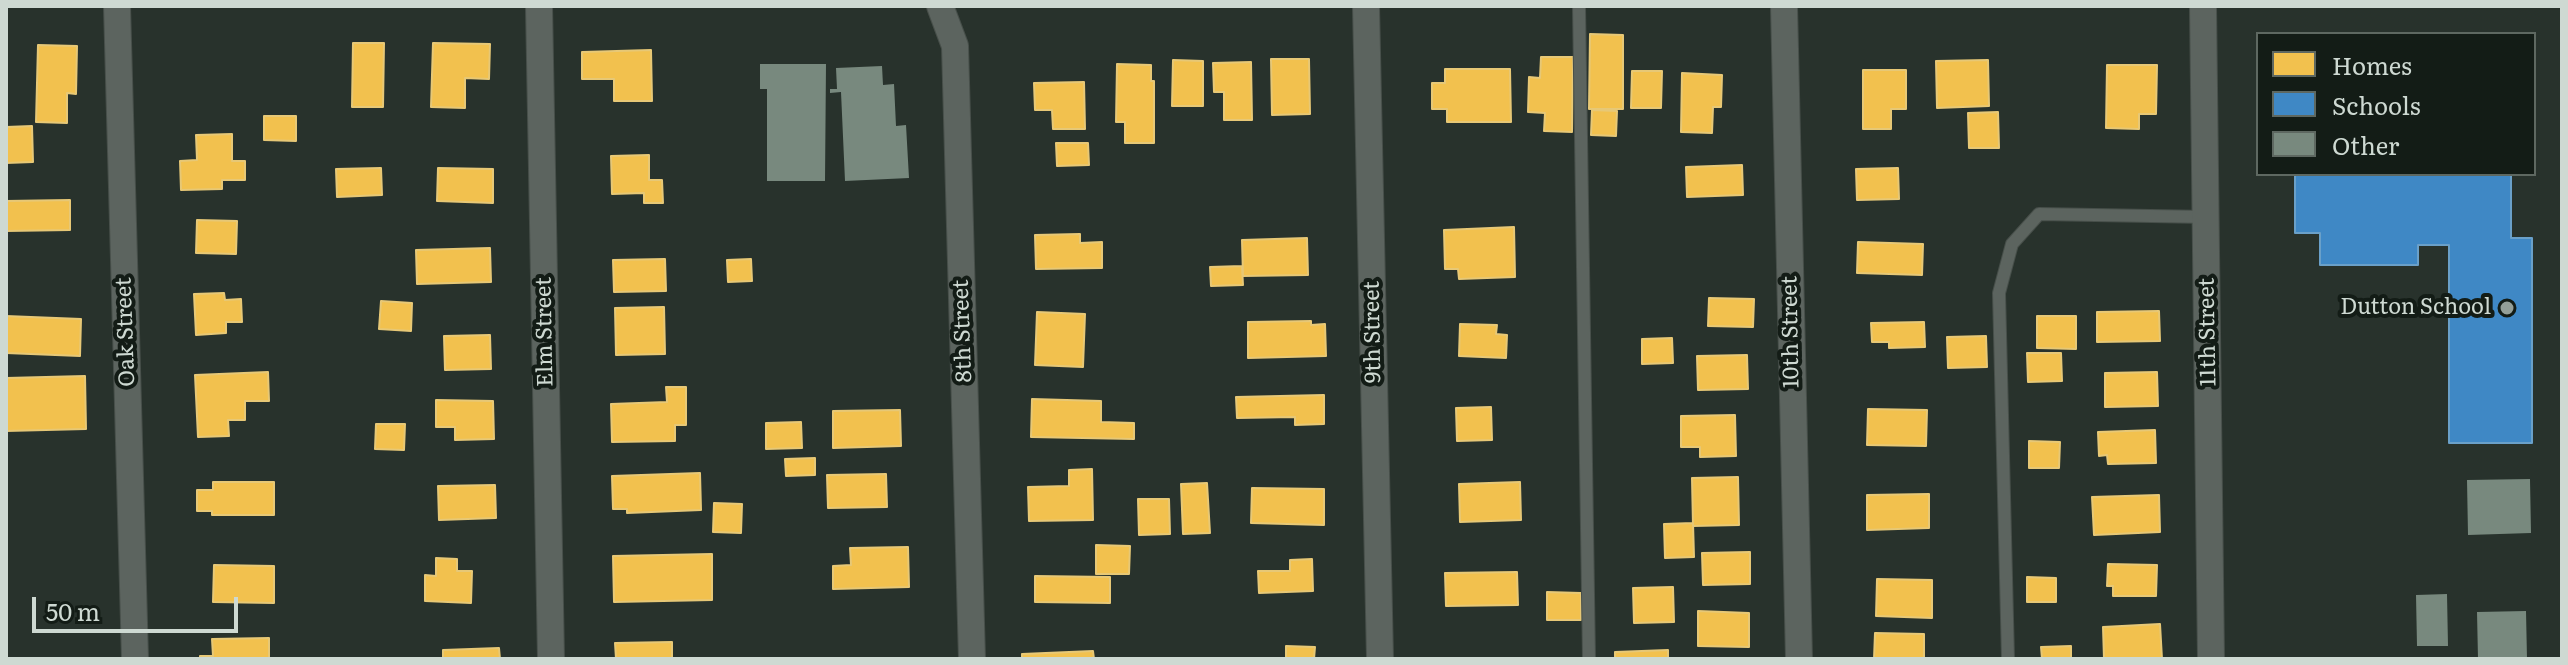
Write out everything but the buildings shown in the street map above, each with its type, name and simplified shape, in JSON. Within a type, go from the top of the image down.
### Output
[{"type":"street","name":"Oak Street","points":[[117,6],[135,659]]},
{"type":"street","name":"Elm Street","points":[[539,6],[551,659]]},
{"type":"street","name":"8th Street","points":[[940,6],[955,46],[972,659]]},
{"type":"street","name":"9th Street","points":[[1366,6],[1380,659]]},
{"type":"street","name":"10th Street","points":[[1784,6],[1799,659]]},
{"type":"street","name":"11th Street","points":[[2203,6],[2211,659]]},
{"type":"lane","points":[[1579,6],[1589,659]]},
{"type":"lane","points":[[2008,659],[1999,293],[2012,244],[2039,214],[2207,217]]},
{"type":"place","name":"Dutton School","points":[[2507,308]]}]
